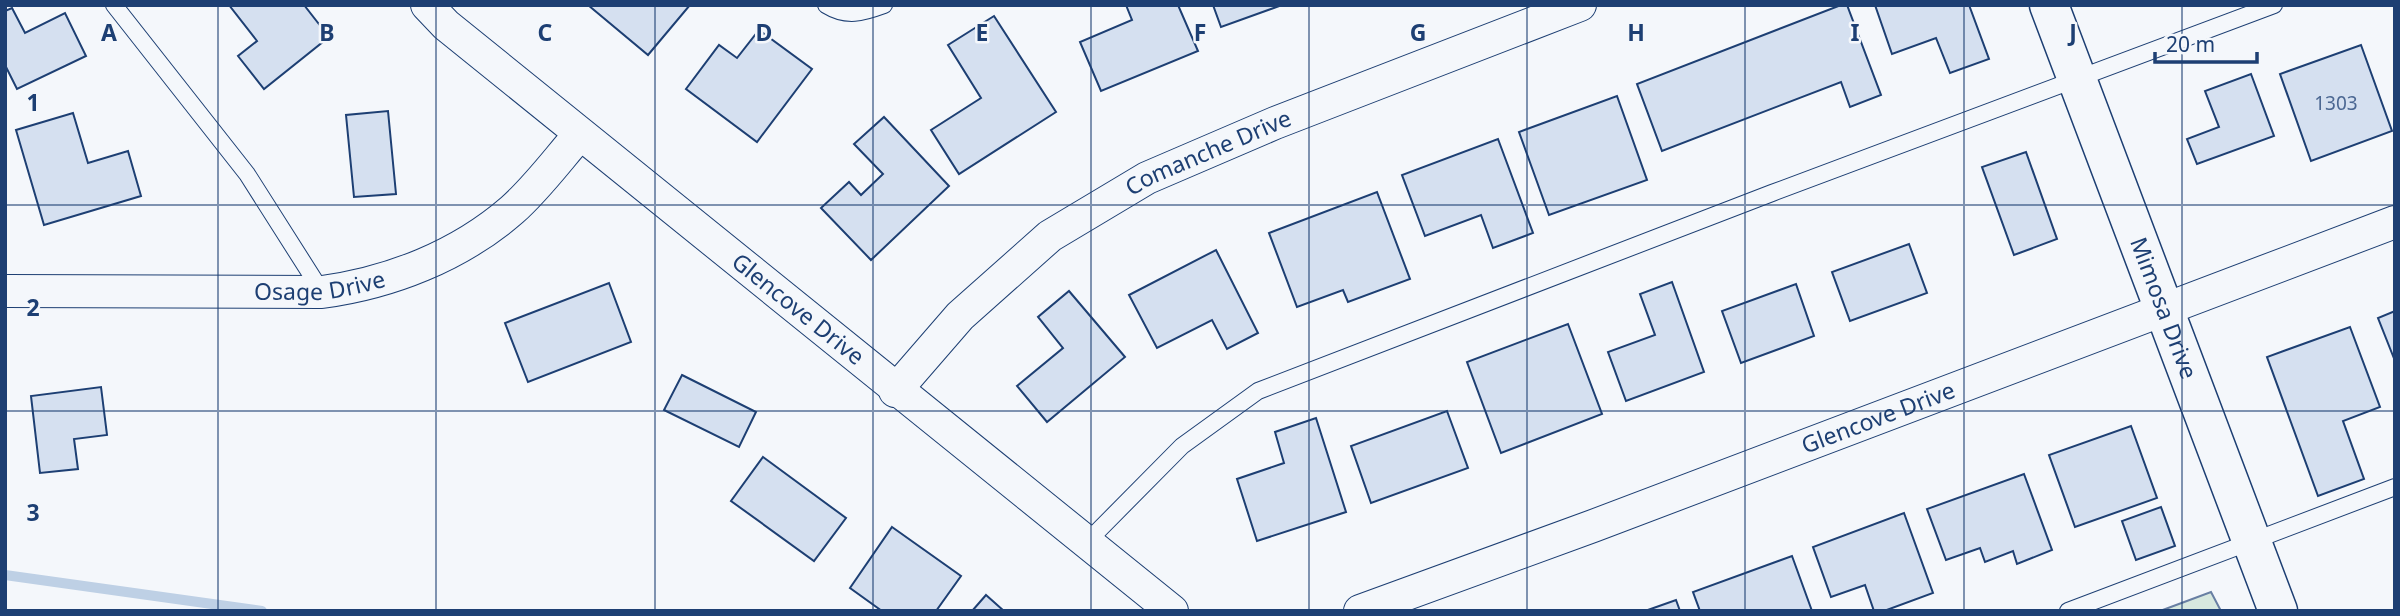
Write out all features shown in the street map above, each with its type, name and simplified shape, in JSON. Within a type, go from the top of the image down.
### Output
[{"type":"street","name":"Glencove Drive","points":[[427,5],[446,25],[580,135],[1085,544],[1172,611]]},
{"type":"street","name":"Comanche Drive","points":[[895,390],[960,316],[1051,236],[1147,177],[1275,123],[1580,5]]},
{"type":"street","name":"Mimosa Drive","points":[[2049,5],[2278,611]]},
{"type":"street","name":"Osage Drive","points":[[5,291],[322,292],[350,288],[401,273],[460,248],[512,210],[580,135]]},
{"type":"street","name":"Glencove Drive","points":[[1360,611],[2395,222]]},
{"type":"lane","points":[[114,5],[247,174],[322,292]]},
{"type":"lane","points":[[826,5],[835,11],[856,15],[884,5]]},
{"type":"lane","points":[[1085,544],[1182,446],[1258,391],[2274,5]]},
{"type":"lane","points":[[2068,611],[2395,487]]},
{"type":"shaded area","points":[[2211,592],[2221,611],[2160,611]]},
{"type":"building","points":[[229,5],[304,5],[329,37],[264,89],[238,56],[257,41]]},
{"type":"building","points":[[588,5],[690,5],[648,55]]},
{"type":"building","points":[[1126,5],[1178,5],[1198,51],[1101,91],[1080,42],[1132,20]]},
{"type":"building","points":[[1213,5],[1282,5],[1221,27]]},
{"type":"building","points":[[1841,5],[1847,5],[1881,95],[1850,107],[1841,82],[1662,151],[1637,84]]},
{"type":"building","points":[[1875,5],[1969,5],[1989,59],[1950,73],[1936,38],[1892,54]]},
{"type":"building","points":[[12,8],[25,33],[65,13],[86,56],[17,89],[5,65],[5,11]]},
{"type":"building","points":[[994,16],[1056,112],[959,174],[931,130],[981,98],[948,45]]},
{"type":"building","points":[[759,30],[812,69],[757,142],[686,89],[719,45],[737,58]]},
{"type":"building","points":[[2361,45],[2392,131],[2311,161],[2280,74]]},
{"type":"building","points":[[2251,74],[2274,136],[2197,164],[2187,139],[2219,127],[2205,91]]},
{"type":"building","points":[[1617,96],[1647,180],[1549,215],[1519,132]]},
{"type":"building","points":[[388,111],[396,194],[354,197],[346,115]]},
{"type":"building","points":[[73,113],[88,163],[128,151],[141,196],[44,225],[16,130]]},
{"type":"building","points":[[884,117],[949,186],[871,260],[821,208],[849,182],[861,195],[883,174],[854,144]]},
{"type":"building","points":[[1498,139],[1533,233],[1493,248],[1481,215],[1425,236],[1402,175]]},
{"type":"building","points":[[2026,152],[2057,239],[2014,255],[1982,167]]},
{"type":"building","points":[[1377,192],[1410,279],[1348,302],[1343,290],[1297,307],[1269,233]]},
{"type":"building","points":[[1909,244],[1927,293],[1850,321],[1832,272]]},
{"type":"building","points":[[1216,250],[1258,333],[1227,349],[1212,320],[1157,348],[1129,295]]},
{"type":"building","points":[[1672,282],[1704,372],[1626,401],[1608,352],[1655,335],[1640,294]]},
{"type":"building","points":[[609,283],[631,342],[528,382],[505,323]]},
{"type":"building","points":[[1796,284],[1814,336],[1741,363],[1722,311]]},
{"type":"building","points":[[1069,291],[1125,357],[1047,422],[1017,386],[1063,348],[1038,317]]},
{"type":"building","points":[[2395,311],[2395,361],[2378,318]]},
{"type":"building","points":[[1568,324],[1602,414],[1501,453],[1467,362]]},
{"type":"building","points":[[2350,327],[2380,407],[2343,421],[2364,479],[2318,496],[2267,357]]},
{"type":"building","points":[[682,375],[756,412],[739,447],[664,410]]},
{"type":"building","points":[[101,387],[107,435],[74,439],[78,469],[40,473],[31,396]]},
{"type":"building","points":[[1447,411],[1468,468],[1371,503],[1351,446]]},
{"type":"building","points":[[1316,418],[1346,512],[1257,541],[1237,479],[1284,463],[1275,432]]},
{"type":"building","points":[[2131,426],[2157,498],[2075,527],[2049,455]]},
{"type":"building","points":[[763,457],[846,518],[814,561],[731,501]]},
{"type":"building","points":[[2024,474],[2052,550],[2017,564],[2013,551],[1985,562],[1980,548],[1946,560],[1927,509]]},
{"type":"building","points":[[2161,507],[2175,546],[2136,560],[2122,521]]},
{"type":"building","points":[[1904,513],[1933,593],[1884,611],[1874,611],[1865,585],[1831,597],[1813,547]]},
{"type":"building","points":[[892,527],[961,576],[936,611],[882,611],[850,588]]},
{"type":"building","points":[[1792,556],[1812,611],[1700,611],[1693,592]]},
{"type":"building","points":[[986,595],[1004,611],[972,611]]},
{"type":"building","points":[[1676,600],[1680,611],[1645,611]]},
{"type":"waterway","points":[[5,575],[262,611]]}]
